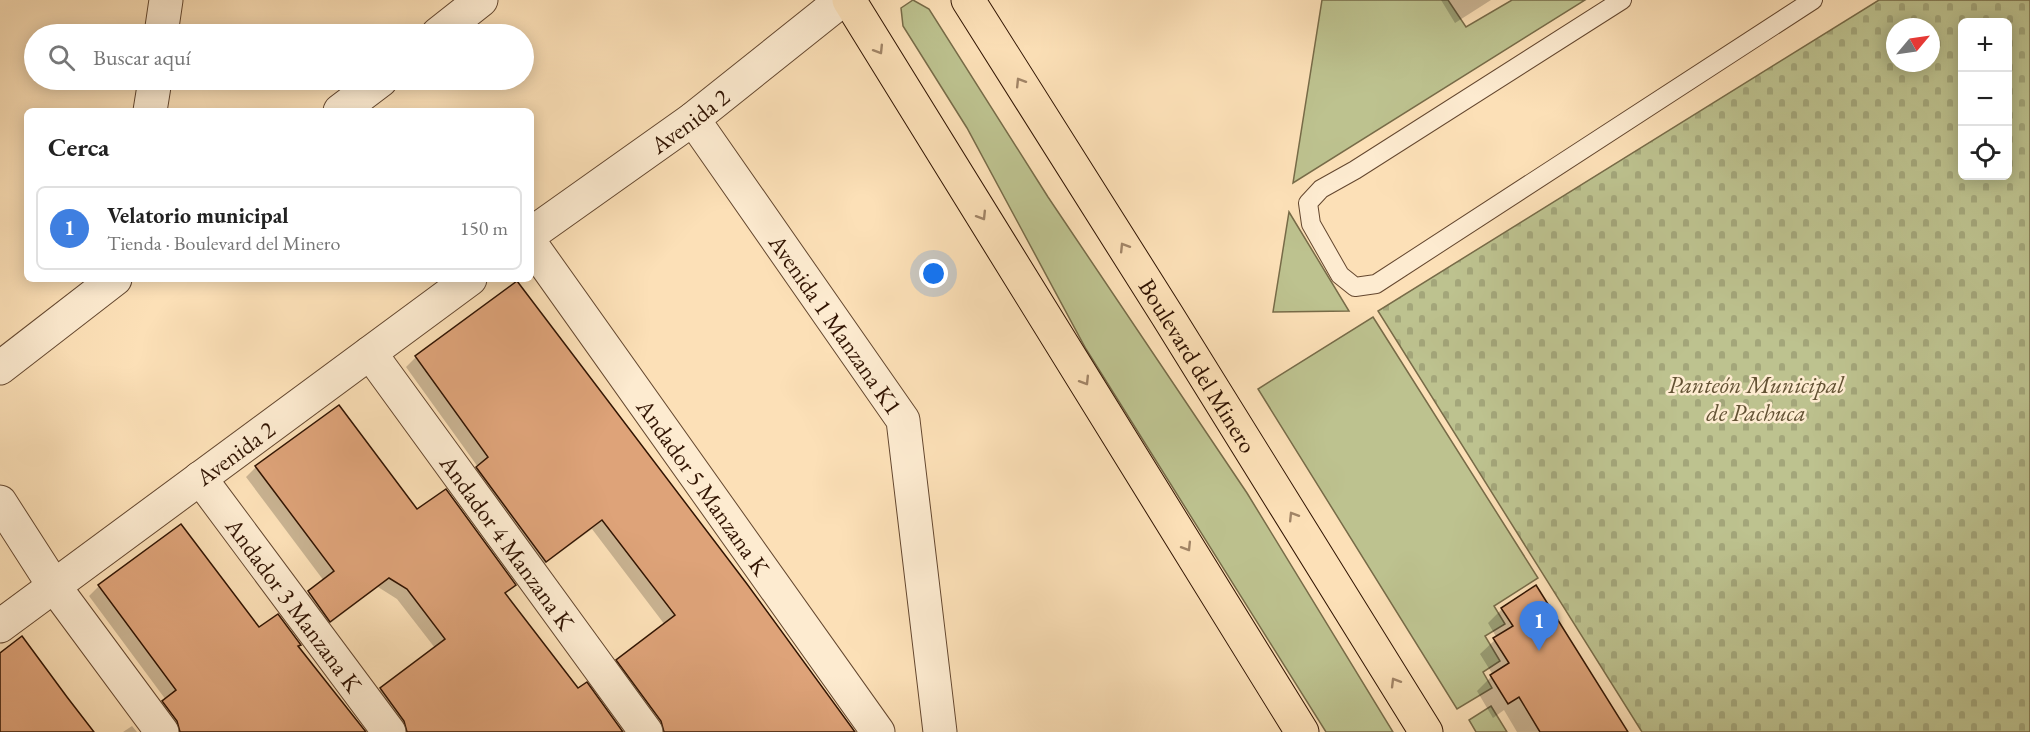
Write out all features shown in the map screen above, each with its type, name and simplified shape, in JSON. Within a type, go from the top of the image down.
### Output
[{"type":"main road","points":[[849,0],[1302,732]]},
{"type":"main road","name":"Boulevard del Minero","points":[[968,0],[1426,732]]},
{"type":"street","points":[[162,24],[166,0]]},
{"type":"street","points":[[451,24],[481,0]]},
{"type":"street","name":"Avenida 2","points":[[534,232],[693,119],[842,0]]},
{"type":"street","points":[[150,108],[153,90]]},
{"type":"street","points":[[344,108],[368,90]]},
{"type":"street","name":"Avenida 1 Manzana K1","points":[[693,119],[903,420],[940,732]]},
{"type":"street","name":"Andador 5 Manzana K","points":[[534,248],[878,732]]},
{"type":"street","points":[[0,368],[111,282]]},
{"type":"street","name":"Avenida 2","points":[[0,626],[466,282]]},
{"type":"street","name":"Andador 4 Manzana K","points":[[370,353],[646,732]]},
{"type":"street","name":"Andador 3 Manzana K","points":[[200,478],[389,732]]},
{"type":"street","points":[[0,502],[54,586],[162,732]]},
{"type":"lane","points":[[1622,0],[1355,170],[1321,189],[1308,203],[1311,224],[1340,275],[1355,287],[1376,284],[1813,0]]},
{"type":"green space","points":[[913,0],[929,9],[1048,197],[1247,493],[1393,732],[1326,732],[1086,349],[967,128],[903,26],[901,8]]},
{"type":"green space","points":[[1322,0],[1448,0],[1466,27],[1512,0],[1585,0],[1293,183]]},
{"type":"green space","name":"Panteón Municipal de Pachuca","points":[[1879,0],[2030,0],[2030,732],[1642,732],[1378,311]]},
{"type":"green space","points":[[1289,212],[1349,311],[1273,312]]},
{"type":"green space","points":[[1373,317],[1538,578],[1494,606],[1505,624],[1485,636],[1500,661],[1483,672],[1492,688],[1457,709],[1258,389]]},
{"type":"green space","points":[[1491,706],[1507,732],[1476,732],[1469,720]]},
{"type":"building","points":[[518,282],[747,584],[855,732],[664,732],[661,721],[616,660],[675,615],[602,520],[546,562],[476,467],[488,457],[415,356]]},
{"type":"building","points":[[339,405],[417,509],[446,489],[516,585],[505,593],[578,688],[587,682],[623,732],[407,732],[404,721],[380,688],[445,639],[407,589],[389,578],[330,622],[308,591],[334,571],[255,466]]},
{"type":"building","points":[[181,524],[259,627],[278,614],[301,645],[298,646],[366,732],[180,732],[177,721],[162,701],[176,690],[98,585]]},
{"type":"building","points":[[1536,585],[1628,732],[1540,732],[1519,697],[1508,704],[1490,675],[1509,663],[1493,638],[1513,626],[1501,608]]},
{"type":"building","points":[[22,636],[94,732],[0,732],[0,653]]},
{"type":"place","name":"Velatorio municipal","points":[[1539,651]]}]
